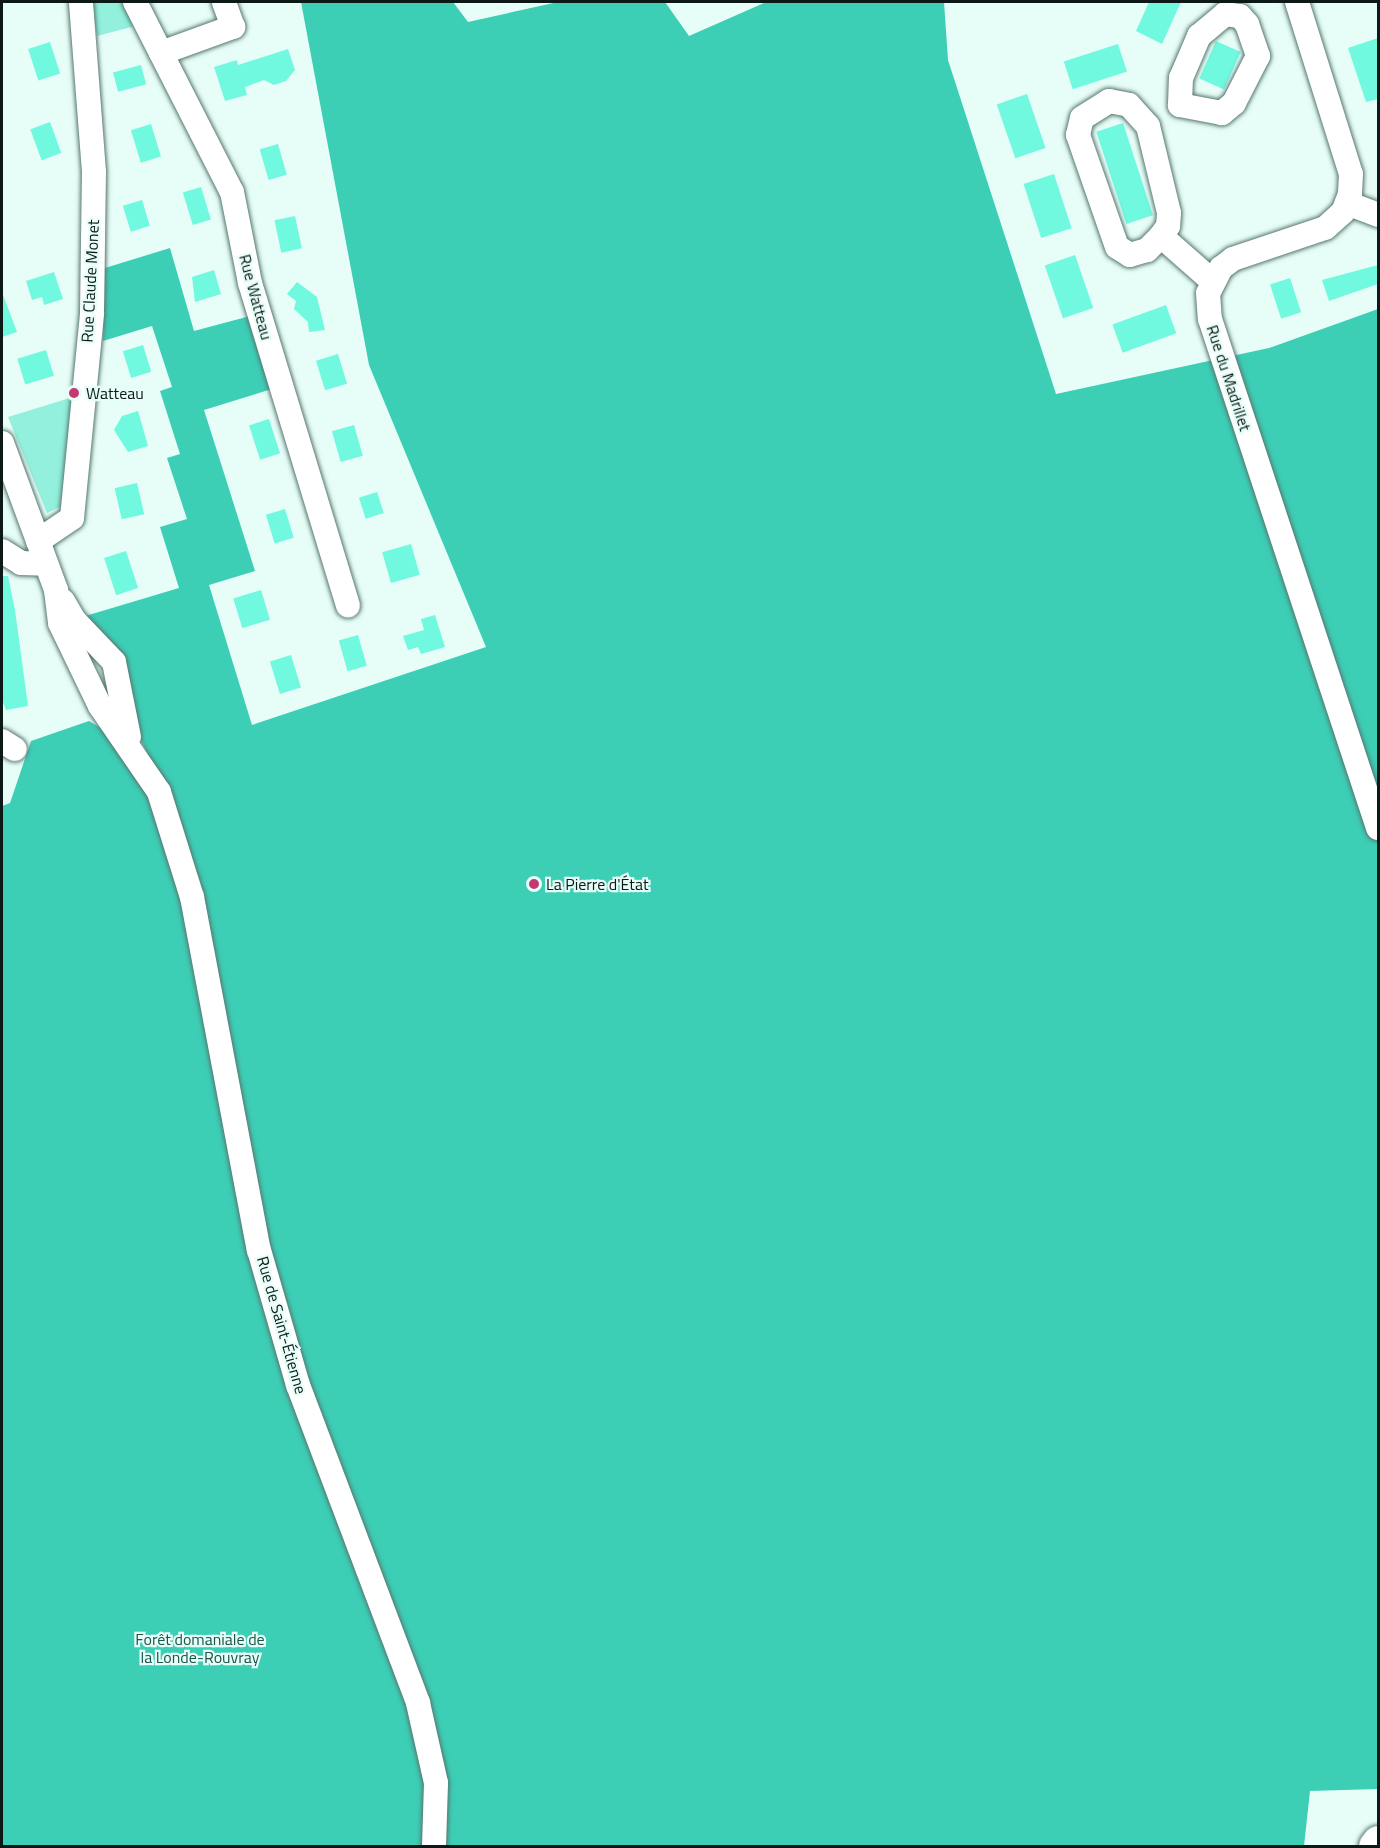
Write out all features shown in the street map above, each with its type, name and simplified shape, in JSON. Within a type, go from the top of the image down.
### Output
[{"type":"highway","points":[[1375,1846],[1378,1842]]},
{"type":"street","name":"Rue Claude Monet","points":[[42,553],[72,518],[92,313],[94,172],[81,2]]},
{"type":"street","name":"Rue Watteau","points":[[135,2],[232,192],[250,284],[348,605]]},
{"type":"street","points":[[161,53],[233,27],[224,2]]},
{"type":"street","points":[[1161,236],[1211,280],[1233,259],[1325,228],[1347,203],[1351,174],[1297,2]]},
{"type":"street","points":[[1109,100],[1129,105],[1148,126],[1169,213],[1168,226],[1161,236],[1147,250],[1130,255],[1117,247],[1078,135],[1082,118],[1109,100]]},
{"type":"street","points":[[1148,126],[1180,105]]},
{"type":"street","points":[[1347,203],[1378,215]]},
{"type":"street","name":"Rue du Madrillet","points":[[1211,280],[1210,319],[1378,828]]},
{"type":"street","points":[[2,443],[56,590],[74,620],[114,662],[132,748]]},
{"type":"street","points":[[2,551],[21,563],[42,553]]},
{"type":"street","points":[[56,590],[60,623],[100,706],[132,748]]},
{"type":"street","name":"Rue de Saint-Étienne","points":[[132,748],[159,792],[192,897],[263,1261],[298,1385],[418,1703],[436,1782],[434,1846]]},
{"type":"green space","points":[[92,2],[127,2],[139,25],[97,36]]},
{"type":"green space","name":"Forêt domaniale de la Londe-Rouvray","points":[[301,2],[453,2],[468,22],[558,2],[665,2],[689,36],[766,2],[944,2],[948,60],[1056,394],[1269,348],[1378,309],[1378,1789],[1310,1791],[1304,1846],[2,1846],[2,806],[10,803],[31,741],[89,721],[149,757],[82,617],[179,588],[160,527],[187,519],[167,458],[180,454],[160,391],[172,387],[152,326],[103,341],[105,268],[170,248],[194,331],[254,315],[275,388],[204,410],[255,571],[209,585],[252,725],[486,647],[369,365]]},
{"type":"green space","points":[[73,397],[62,506],[47,513],[8,417]]},
{"type":"building","points":[[1149,2],[1181,2],[1162,44],[1136,31]]},
{"type":"building","points":[[1378,38],[1378,99],[1366,102],[1348,48]]},
{"type":"building","points":[[1216,41],[1241,52],[1224,89],[1199,78]]},
{"type":"building","points":[[50,42],[60,73],[38,80],[28,49]]},
{"type":"building","points":[[1118,44],[1127,72],[1073,89],[1064,62]]},
{"type":"building","points":[[288,49],[295,70],[286,81],[274,85],[264,80],[245,87],[247,95],[225,101],[214,67],[237,60],[238,65]]},
{"type":"building","points":[[141,65],[146,84],[118,92],[113,73]]},
{"type":"building","points":[[1027,94],[1046,148],[1015,158],[997,104]]},
{"type":"building","points":[[50,122],[61,153],[42,160],[30,129]]},
{"type":"building","points":[[1123,123],[1153,215],[1126,224],[1096,132]]},
{"type":"building","points":[[151,124],[161,157],[141,163],[131,130]]},
{"type":"building","points":[[278,144],[287,175],[269,180],[260,149]]},
{"type":"building","points":[[1054,174],[1072,228],[1041,238],[1024,184]]},
{"type":"building","points":[[201,187],[211,220],[193,225],[183,193]]},
{"type":"building","points":[[142,200],[150,226],[131,232],[123,206]]},
{"type":"building","points":[[295,216],[302,248],[281,253],[274,220]]},
{"type":"building","points":[[1075,255],[1093,308],[1063,318],[1045,265]]},
{"type":"building","points":[[1378,265],[1378,284],[1329,301],[1322,280]]},
{"type":"building","points":[[214,270],[221,294],[195,302],[192,277]]},
{"type":"building","points":[[54,272],[63,299],[44,305],[42,297],[32,300],[26,281]]},
{"type":"building","points":[[1290,278],[1301,312],[1281,319],[1270,284]]},
{"type":"building","points":[[297,282],[317,297],[325,330],[309,332],[308,322],[294,309],[296,301],[287,294]]},
{"type":"building","points":[[2,292],[17,332],[2,337]]},
{"type":"building","points":[[1166,305],[1176,333],[1123,353],[1112,324]]},
{"type":"building","points":[[143,345],[151,372],[131,378],[123,351]]},
{"type":"building","points":[[46,350],[54,376],[25,385],[17,359]]},
{"type":"building","points":[[338,354],[347,384],[325,390],[316,361]]},
{"type":"building","points":[[138,411],[148,446],[128,452],[114,430],[122,416]]},
{"type":"building","points":[[269,419],[280,453],[260,460],[249,425]]},
{"type":"building","points":[[354,425],[363,456],[341,462],[332,431]]},
{"type":"building","points":[[137,483],[144,514],[122,519],[115,488]]},
{"type":"building","points":[[377,492],[384,513],[366,519],[359,498]]},
{"type":"building","points":[[285,509],[294,538],[275,544],[266,515]]},
{"type":"building","points":[[411,544],[420,575],[391,583],[382,552]]},
{"type":"building","points":[[126,551],[138,588],[116,595],[104,558]]},
{"type":"building","points":[[2,576],[8,576],[15,610],[28,706],[6,710],[2,700]]},
{"type":"building","points":[[261,590],[270,620],[242,628],[233,598]]},
{"type":"building","points":[[435,615],[445,647],[421,654],[418,647],[408,650],[403,636],[424,630],[421,619]]},
{"type":"building","points":[[358,635],[367,666],[348,671],[339,641]]},
{"type":"building","points":[[291,655],[301,688],[280,694],[270,661]]},
{"type":"place","name":"Watteau","points":[[74,393]]},
{"type":"place","name":"La Pierre d'État","points":[[534,884]]}]
